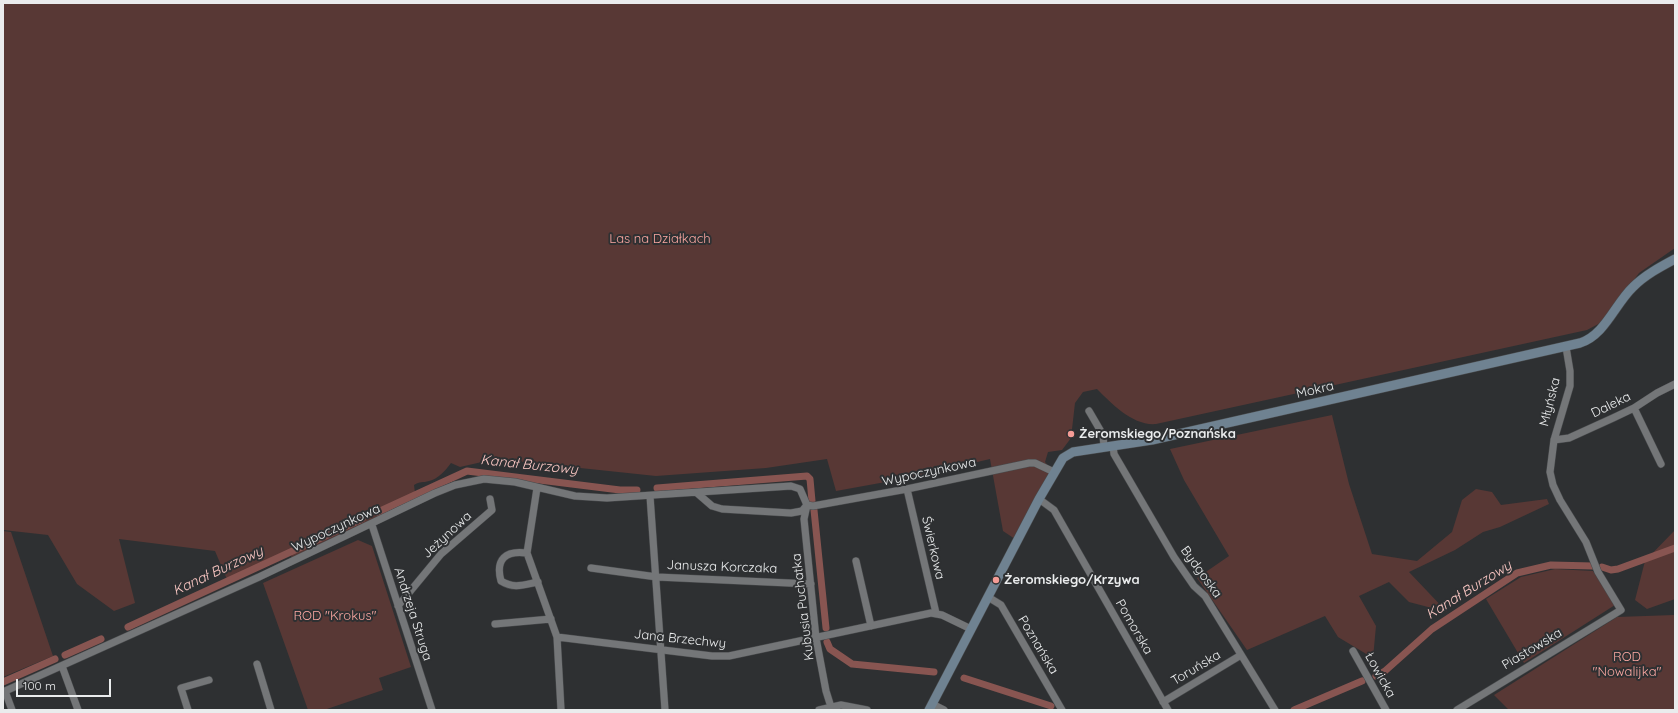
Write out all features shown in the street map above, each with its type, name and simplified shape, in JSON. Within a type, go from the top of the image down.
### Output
[{"type":"street","points":[[1566,347],[1584,342],[1593,337],[1634,286],[1654,271],[1675,259]]},
{"type":"street","name":"Młyńska","points":[[1566,347],[1570,371],[1570,386],[1554,440],[1550,472],[1553,485],[1571,519],[1586,542],[1598,572],[1621,610]]},
{"type":"street","name":"Mokra","points":[[1054,472],[1063,458],[1069,453],[1159,438],[1566,347]]},
{"type":"street","name":"Daleka","points":[[1554,440],[1569,438],[1634,408],[1657,392],[1675,384]]},
{"type":"street","points":[[1634,408],[1661,464]]},
{"type":"street","name":"Bydgoska","points":[[1089,411],[1174,557],[1194,586],[1205,596],[1275,710]]},
{"type":"street","name":"Wypoczynkowa","points":[[807,505],[818,506],[1029,463],[1035,463],[1054,472]]},
{"type":"street","points":[[944,710],[931,707],[1054,472]]},
{"type":"street","name":"Wypoczynkowa","points":[[4,692],[372,524],[435,493],[455,485],[475,480],[484,479],[515,482],[575,496],[598,498],[650,496],[697,493],[725,489],[791,486],[800,489],[807,505]]},
{"type":"street","points":[[537,488],[528,553],[557,637],[561,710]]},
{"type":"street","name":"Świerkowa","points":[[907,489],[936,613]]},
{"type":"street","name":"Wypoczynkowa","points":[[697,493],[712,506],[722,509],[791,512],[802,511],[807,505]]},
{"type":"street","points":[[650,496],[657,577],[665,710]]},
{"type":"street","name":"Jeżynowa","points":[[398,606],[441,554],[492,510],[490,499]]},
{"type":"street","name":"Pomorska","points":[[1039,499],[1054,510],[1168,710]]},
{"type":"street","name":"Kubusia Puchatka","points":[[807,505],[804,519],[816,638],[826,691],[831,707]]},
{"type":"street","name":"Andrzeja Struga","points":[[372,524],[432,710]]},
{"type":"street","points":[[528,553],[516,552],[508,554],[500,562],[499,572],[501,581],[508,586],[517,587],[538,582]]},
{"type":"street","points":[[856,560],[871,626]]},
{"type":"street","name":"Janusza Korczaka","points":[[591,568],[657,577],[811,584]]},
{"type":"street","name":"Poznańska","points":[[988,597],[1001,606],[1062,710]]},
{"type":"street","name":"Piastowska","points":[[1457,710],[1621,610]]},
{"type":"street","points":[[936,613],[971,629]]},
{"type":"street","name":"Jana Brzechwy","points":[[557,637],[662,650],[729,656],[936,613]]},
{"type":"street","points":[[495,624],[550,619]]},
{"type":"street","name":"Łowicka","points":[[1353,651],[1386,710]]},
{"type":"street","name":"Toruńska","points":[[1163,702],[1241,655]]},
{"type":"street","points":[[257,664],[271,710]]},
{"type":"street","points":[[62,666],[78,710]]},
{"type":"street","points":[[188,710],[181,688],[209,680]]},
{"type":"street","points":[[4,692],[12,710]]},
{"type":"street","points":[[819,710],[841,706],[867,710]]},
{"type":"green space","name":"Las na Działkach","points":[[3,3],[1675,3],[1675,248],[1639,273],[1604,321],[1587,330],[1156,424],[1147,424],[1131,418],[1116,407],[1097,389],[1083,392],[1075,403],[1071,438],[1062,450],[1048,452],[1045,462],[1051,469],[1015,539],[1003,531],[990,459],[913,477],[836,491],[827,459],[766,468],[656,476],[495,459],[460,467],[451,463],[438,477],[427,482],[414,485],[415,493],[386,507],[391,512],[291,558],[293,549],[287,556],[231,583],[226,577],[215,551],[119,539],[135,603],[114,611],[77,584],[48,535],[3,530]]},
{"type":"green space","points":[[1332,415],[1349,484],[1372,554],[1417,561],[1452,532],[1462,500],[1476,489],[1492,492],[1501,505],[1547,499],[1549,504],[1500,527],[1483,532],[1455,550],[1409,572],[1447,612],[1409,602],[1389,582],[1359,596],[1376,626],[1373,658],[1338,637],[1325,616],[1247,650],[1197,578],[1229,556],[1184,480],[1170,449]]},
{"type":"green space","points":[[1675,530],[1675,599],[1647,609],[1635,600],[1645,561]]},
{"type":"green space","points":[[3,531],[11,532],[53,656],[3,677]]},
{"type":"green space","name":"ROD \"Krokus\"","points":[[358,540],[372,546],[411,667],[379,678],[383,690],[324,710],[308,710],[263,583]]},
{"type":"green space","name":"ROD \"Nowalijka\"","points":[[1555,569],[1593,571],[1615,605],[1524,663],[1486,599],[1521,577]]},
{"type":"green space","name":"ROD \"Nowalijka\"","points":[[1675,606],[1675,710],[1509,710],[1494,695],[1617,617],[1674,615]]},
{"type":"waterway","name":"Kanał Burzowy","points":[[378,512],[467,471],[620,490],[637,490]]},
{"type":"waterway","name":"Kanał Burzowy","points":[[657,488],[807,476],[810,479],[812,501]]},
{"type":"waterway","name":"Kanał Burzowy","points":[[814,510],[826,628]]},
{"type":"waterway","name":"Kanał Burzowy","points":[[128,627],[362,519]]},
{"type":"waterway","name":"Kanał Burzowy","points":[[1602,567],[1611,570],[1618,569],[1675,548]]},
{"type":"waterway","name":"Kanał Burzowy","points":[[1376,676],[1385,671],[1432,629],[1517,573],[1551,565],[1593,566]]},
{"type":"waterway","name":"Kanał Burzowy","points":[[65,655],[101,639]]},
{"type":"waterway","name":"Kanał Burzowy","points":[[827,642],[830,649],[852,664],[934,672]]},
{"type":"waterway","name":"Kanał Burzowy","points":[[3,682],[55,659]]},
{"type":"waterway","name":"Kanał Burzowy","points":[[964,678],[1051,706]]},
{"type":"waterway","name":"Kanał Burzowy","points":[[1294,710],[1362,681]]},
{"type":"place","name":"Żeromskiego/Poznańska","points":[[1071,434]]},
{"type":"place","name":"Żeromskiego/Krzywa","points":[[996,580]]}]
